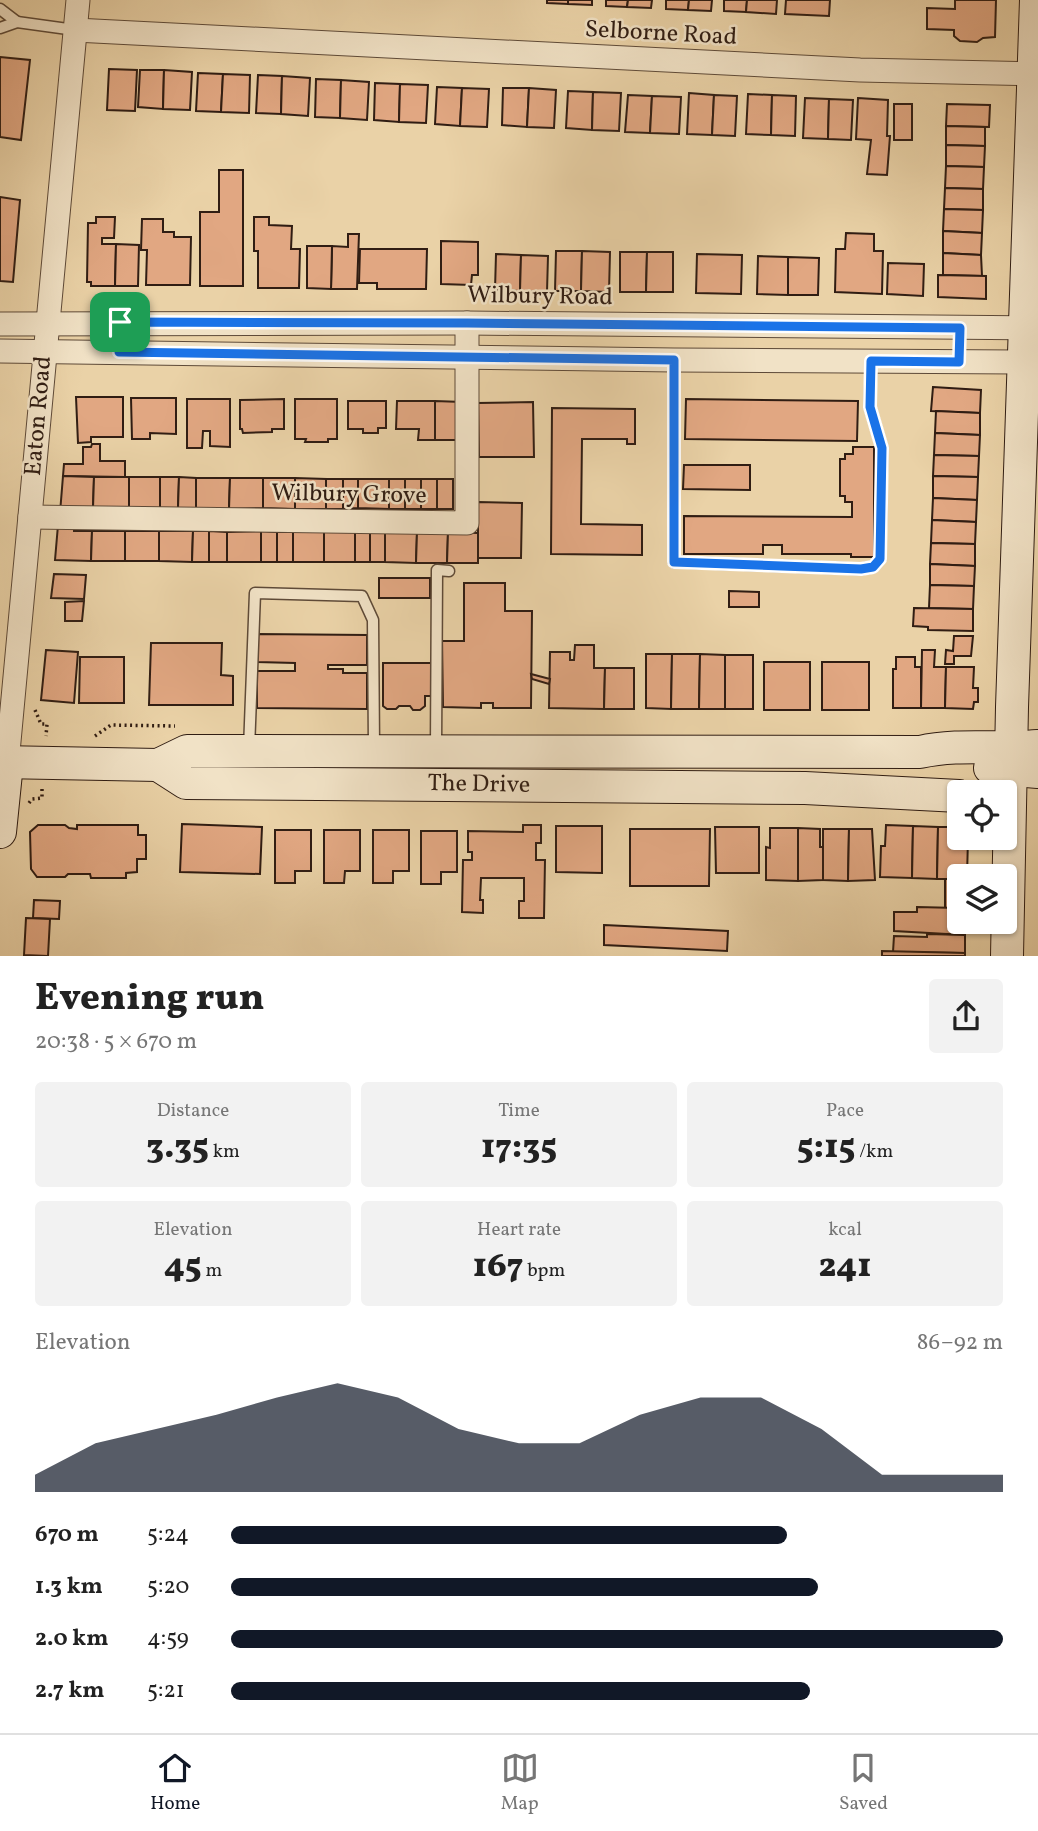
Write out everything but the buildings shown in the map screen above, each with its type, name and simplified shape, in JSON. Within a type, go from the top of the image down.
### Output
[{"type":"main road","points":[[1007,956],[1022,775],[1037,73],[1036,0]]},
{"type":"main road","name":"The Drive","points":[[4,763],[158,765],[187,751],[920,752],[955,746],[1022,775]]},
{"type":"main road","points":[[805,788],[806,751]]},
{"type":"main road","name":"Eaton Road","points":[[0,832],[4,763]]},
{"type":"main road","name":"The Drive","points":[[158,765],[186,783],[805,788],[947,795]]},
{"type":"street","name":"Eaton Road","points":[[4,763],[30,517],[78,0]]},
{"type":"street","name":"Selborne Road","points":[[75,30],[860,71],[1037,73]]},
{"type":"street","points":[[119,352],[120,322]]},
{"type":"street","name":"Wilbury Road","points":[[0,324],[467,323],[1031,328]]},
{"type":"street","name":"Wilbury Grove","points":[[30,517],[467,523],[467,323]]},
{"type":"street","points":[[959,362],[960,328]]},
{"type":"street","points":[[0,351],[1031,362]]},
{"type":"lane","points":[[0,9],[17,22]]},
{"type":"lane","points":[[0,28],[17,22],[75,30]]},
{"type":"lane","points":[[674,360],[674,562],[861,569],[873,567],[880,559],[882,448],[870,407],[871,361]]},
{"type":"lane","points":[[436,751],[437,570],[449,570]]},
{"type":"lane","points":[[249,751],[255,593],[362,596],[373,620],[374,751]]},
{"type":"route","points":[[120,322],[960,328],[959,362],[871,361],[870,407],[872,422],[882,448],[880,559],[873,567],[861,569],[674,562],[674,360],[119,352],[120,322]]}]
